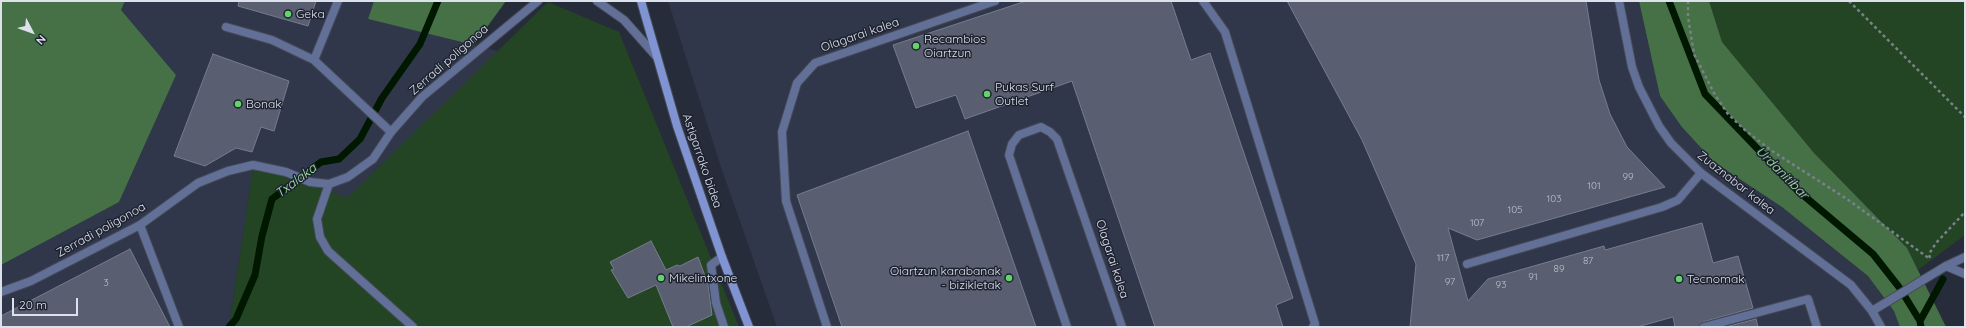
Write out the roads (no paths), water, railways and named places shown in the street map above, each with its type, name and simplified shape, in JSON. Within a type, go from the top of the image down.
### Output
[{"type":"main road","name":"Astigarrako bidea","points":[[641,1],[677,126],[722,257],[749,327]]},
{"type":"street","points":[[314,60],[338,1]]},
{"type":"street","name":"Zerradi poligonoa","points":[[1,292],[31,281],[140,225],[198,183],[228,171],[253,165],[286,172],[310,182],[329,184],[348,177],[372,159],[391,132],[422,97],[538,1]]},
{"type":"street","points":[[597,1],[624,20],[656,56]]},
{"type":"street","name":"Olagarai kalea","points":[[828,327],[786,201],[782,132],[797,83],[815,62],[995,1]]},
{"type":"street","points":[[1203,1],[1225,32],[1315,324],[1313,327]]},
{"type":"street","name":"Zuaznabar kalea","points":[[1619,1],[1632,66],[1648,107],[1671,143],[1702,173],[1846,281],[1863,298],[1881,327]]},
{"type":"street","points":[[226,27],[272,40],[314,60],[391,132]]},
{"type":"street","name":"Olagarai kalea","points":[[1067,327],[1009,154],[1012,144],[1019,135],[1041,127],[1050,132],[1057,139],[1122,327]]},
{"type":"street","points":[[1467,264],[1662,207],[1678,200],[1702,173]]},
{"type":"street","points":[[329,184],[317,220],[320,237],[328,251],[413,327]]},
{"type":"street","points":[[140,225],[179,327]]},
{"type":"street","points":[[722,257],[711,265],[716,303],[724,327]]},
{"type":"street","points":[[1872,311],[1946,266],[1965,257]]},
{"type":"street","points":[[1946,266],[1965,274]]},
{"type":"street","points":[[1704,327],[1808,299],[1817,327]]},
{"type":"waterway","name":"Txalaka","points":[[229,327],[236,319],[255,275],[262,236],[272,199],[321,162],[339,159],[360,139],[382,98],[420,44],[438,1]]},
{"type":"waterway","name":"Urdanitibar","points":[[1669,1],[1705,94],[1797,190],[1873,254],[1899,287],[1920,321],[1921,327]]},
{"type":"waterway","points":[[1920,321],[1943,279]]},
{"type":"place","name":"Geka","points":[[288,14]]},
{"type":"place","name":"Recambios Oiartzun","points":[[916,46]]},
{"type":"place","name":"Pukas Surf Outlet","points":[[987,94]]},
{"type":"place","name":"Bonak","points":[[238,104]]},
{"type":"place","name":"Mikelintxone","points":[[661,278]]},
{"type":"place","name":"Oiartzun karabanak - bizikletak","points":[[1009,278]]},
{"type":"place","name":"Tecnomak","points":[[1679,279]]}]
